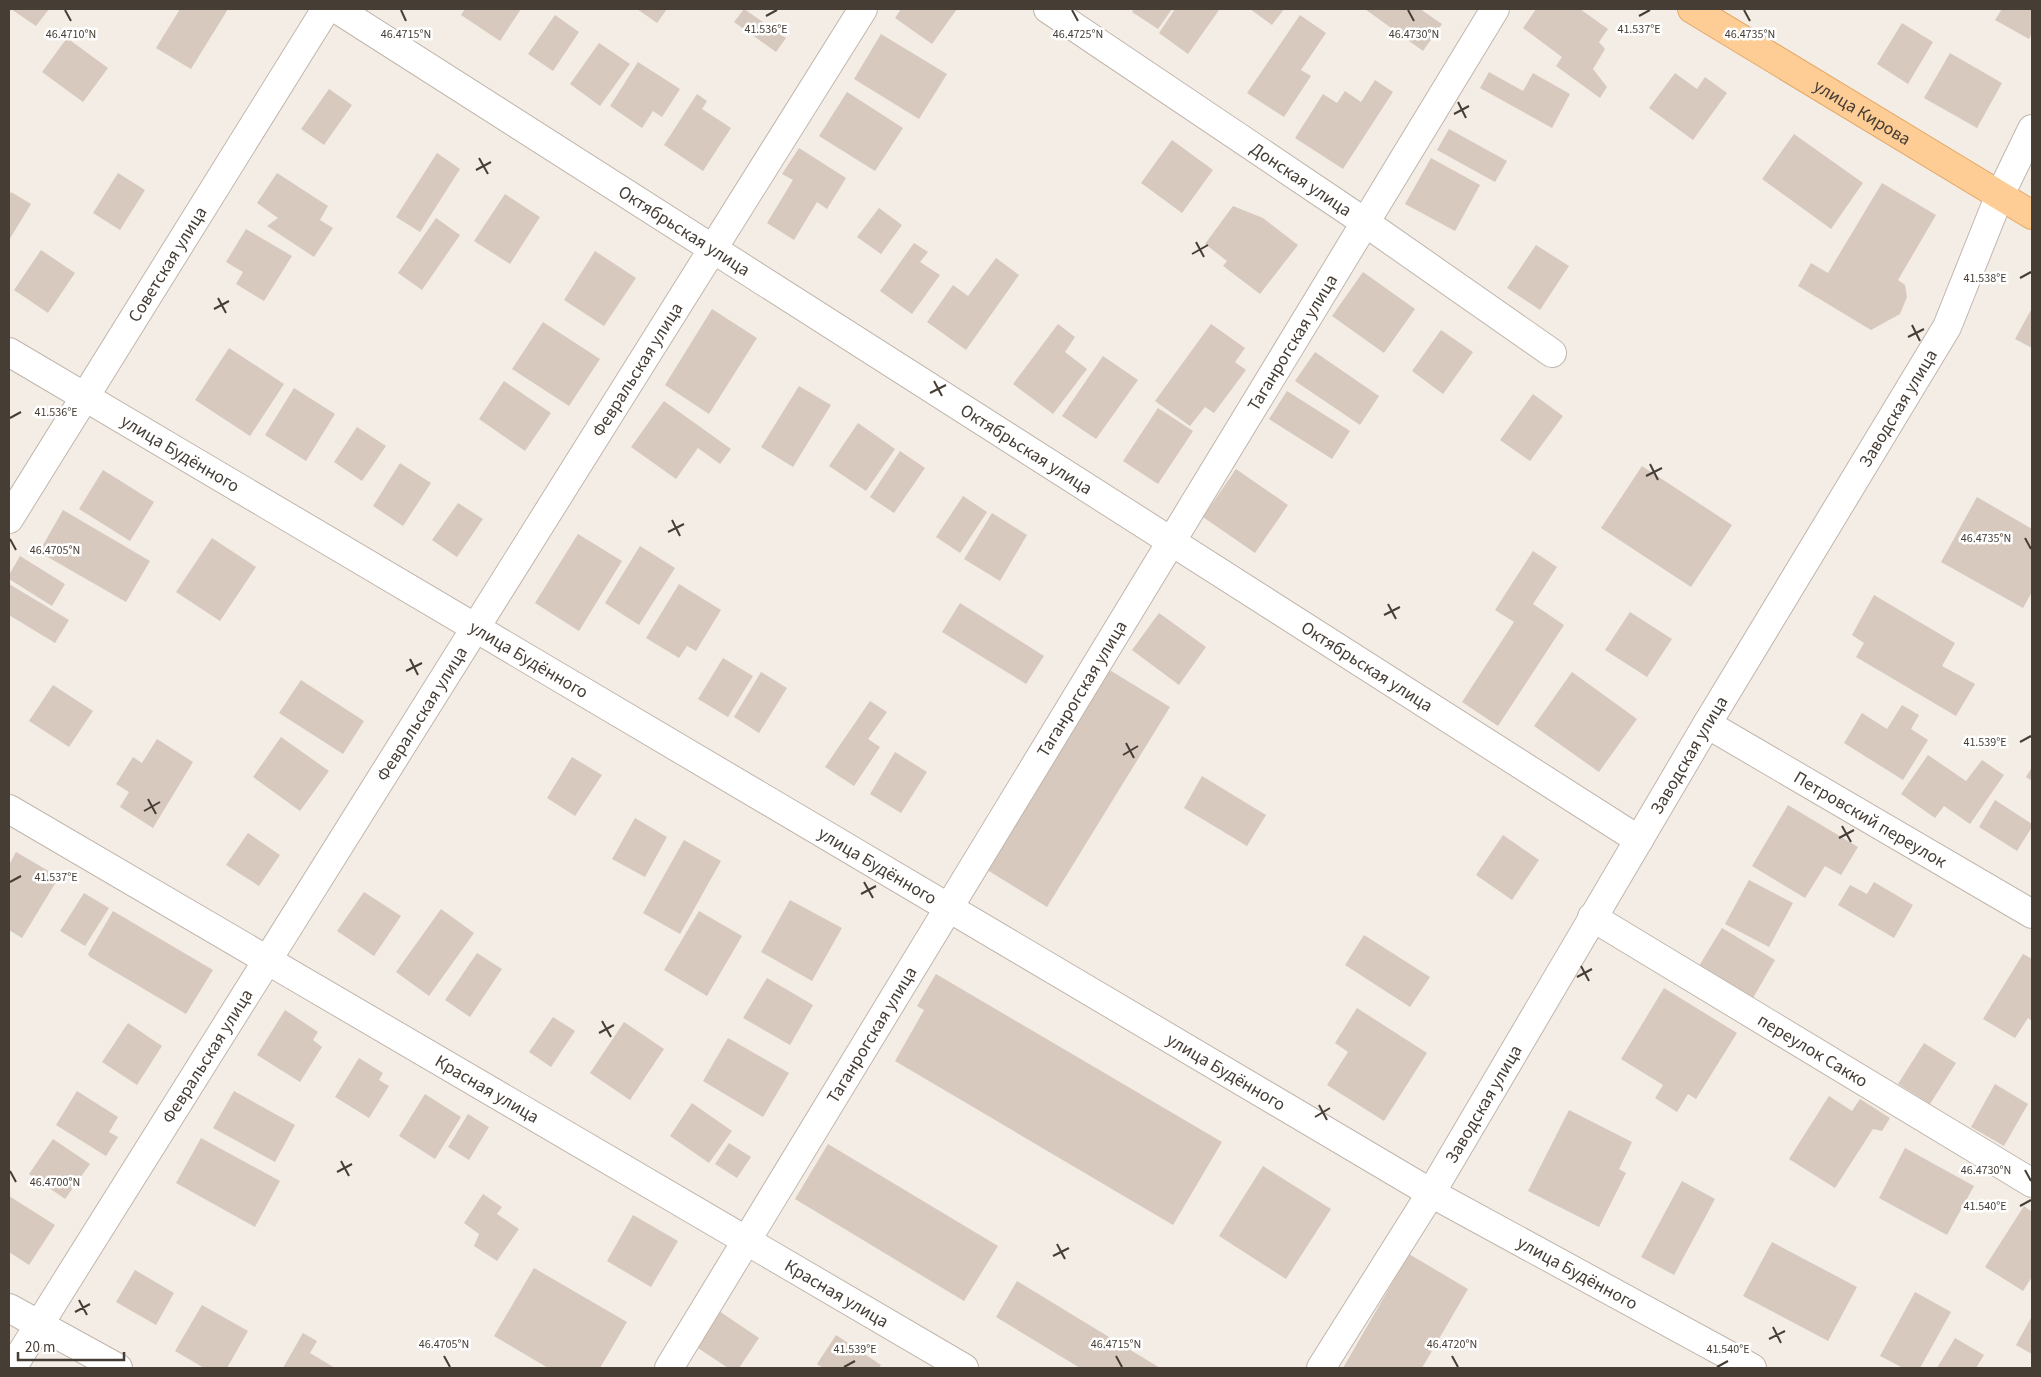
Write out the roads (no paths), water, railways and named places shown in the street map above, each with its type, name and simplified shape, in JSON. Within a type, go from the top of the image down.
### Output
[{"type":"main road","name":"улица Кирова","points":[[1692,9],[2032,215]]},
{"type":"street","name":"Советская улица","points":[[9,519],[326,9]]},
{"type":"street","name":"Октябрьская улица","points":[[337,9],[1639,840]]},
{"type":"street","name":"Февральская улица","points":[[12,1368],[863,9]]},
{"type":"street","name":"Донская улица","points":[[1048,9],[1366,223],[1552,352]]},
{"type":"street","name":"Таганрогская улица","points":[[669,1368],[1495,9]]},
{"type":"street","name":"Заводская улица","points":[[1321,1368],[1431,1193],[1592,917],[1947,327],[2000,197],[2032,129]]},
{"type":"street","name":"улица Будённого","points":[[9,352],[1431,1193],[1752,1368]]},
{"type":"street","name":"Петровский переулок","points":[[1707,724],[2032,914]]},
{"type":"street","name":"Красная улица","points":[[9,809],[964,1368]]},
{"type":"street","name":"переулок Сакко","points":[[1592,917],[2032,1182]]},
{"type":"street","points":[[9,1308],[118,1368]]}]
